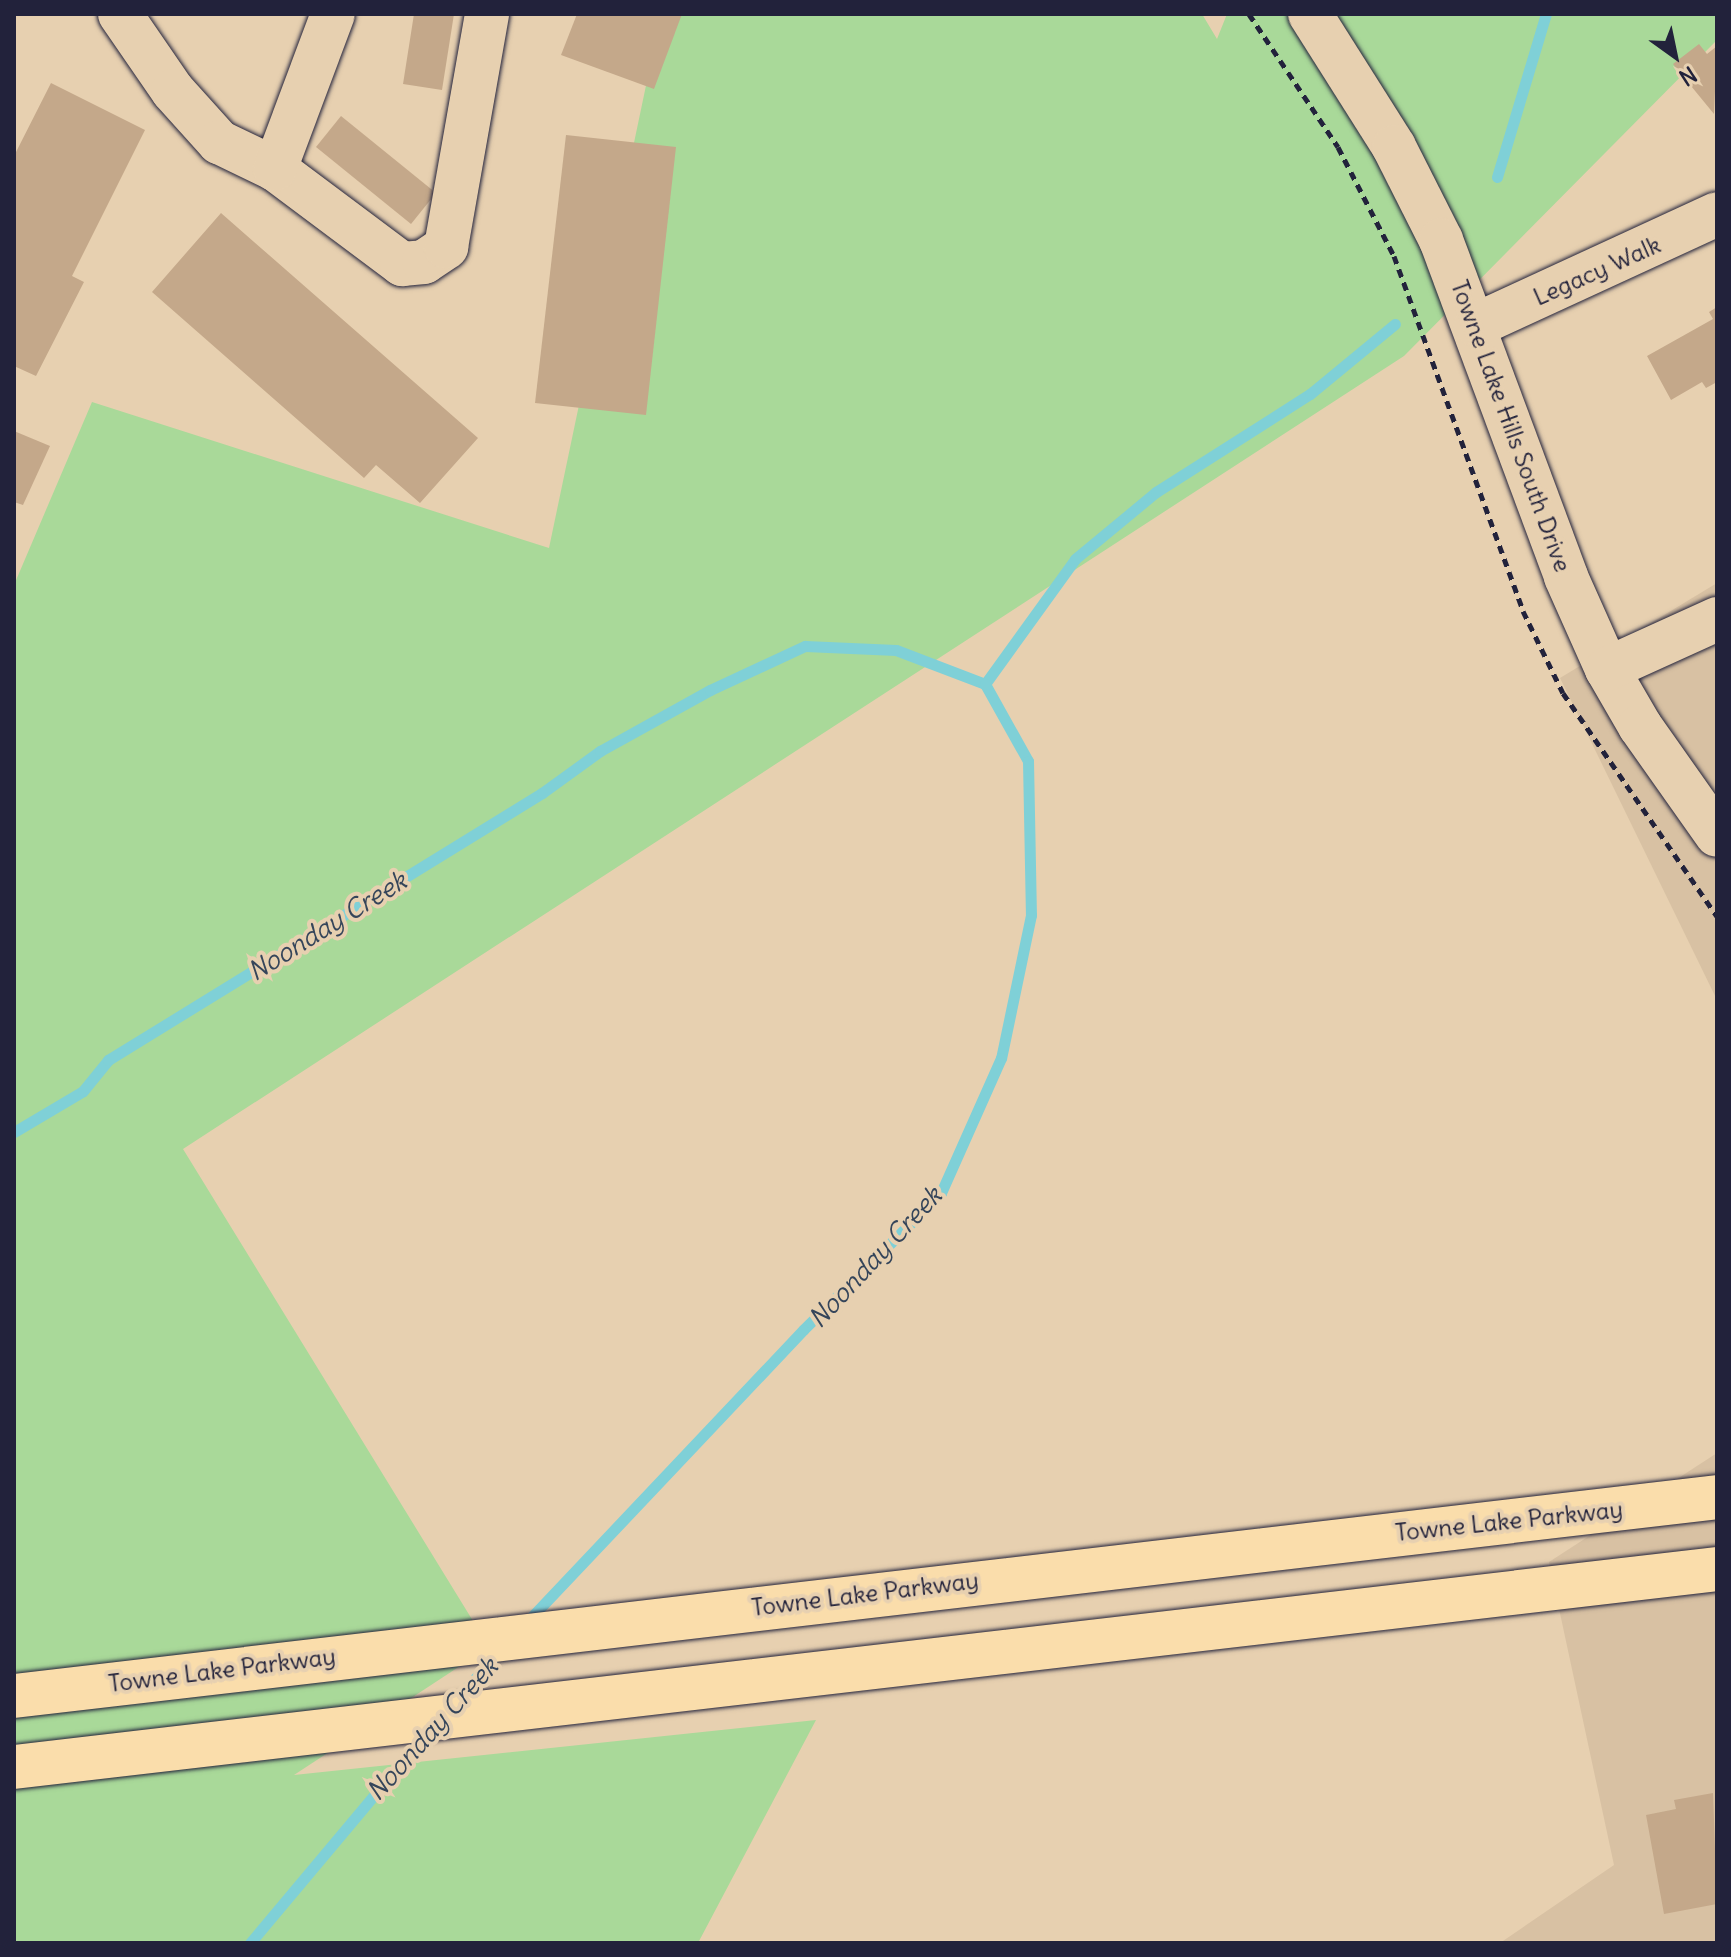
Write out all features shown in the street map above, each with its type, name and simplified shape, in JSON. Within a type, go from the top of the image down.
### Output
[{"type":"main road","name":"Towne Lake Parkway","points":[[14,1696],[1717,1497]]},
{"type":"main road","points":[[14,1767],[1717,1569]]},
{"type":"street","points":[[120,14],[173,91],[219,142],[275,169],[402,264],[424,262],[446,247],[487,14]]},
{"type":"street","points":[[275,169],[333,14]]},
{"type":"street","name":"Towne Lake Hills South Drive","points":[[1310,14],[1406,170],[1476,325],[1566,577],[1607,669],[1640,726],[1717,835]]},
{"type":"street","name":"Legacy Walk","points":[[1476,325],[1717,214]]},
{"type":"street","points":[[1607,669],[1717,619]]},
{"type":"path","points":[[1249,14],[1338,147],[1394,256],[1523,611],[1563,693],[1717,916]]},
{"type":"shaded area","points":[[1717,583],[1717,1000],[1560,678]]},
{"type":"shaded area","points":[[1717,1453],[1717,1943],[1500,1943],[1614,1865],[1549,1562]]},
{"type":"green space","points":[[661,14],[1202,14],[1217,39],[1227,14],[1717,14],[1717,40],[1404,356],[183,1149],[489,1647],[294,1775],[816,1720],[698,1943],[14,1943],[14,585],[92,402],[549,548]]},
{"type":"building","points":[[414,14],[454,14],[442,90],[403,84]]},
{"type":"building","points":[[577,14],[682,14],[654,89],[561,55]]},
{"type":"building","points":[[1699,44],[1707,54],[1717,46],[1714,114],[1673,64]]},
{"type":"building","points":[[51,83],[145,130],[72,276],[84,282],[36,376],[14,366],[14,156]]},
{"type":"building","points":[[341,116],[436,193],[411,224],[316,147]]},
{"type":"building","points":[[566,135],[676,147],[646,415],[535,403]]},
{"type":"building","points":[[221,213],[478,438],[420,503],[376,465],[364,478],[152,292]]},
{"type":"building","points":[[1717,307],[1717,382],[1706,388],[1702,382],[1671,400],[1647,356],[1713,319],[1709,312]]},
{"type":"building","points":[[14,431],[50,446],[23,505],[14,502]]},
{"type":"building","points":[[1713,1793],[1717,1904],[1664,1914],[1646,1815],[1676,1809],[1674,1800]]},
{"type":"waterway","points":[[1497,177],[1546,14]]},
{"type":"waterway","points":[[985,684],[1075,559],[1156,492],[1310,394],[1395,324]]},
{"type":"waterway","name":"Noonday Creek","points":[[14,1132],[83,1091],[108,1060],[542,793],[600,751],[710,690],[805,646],[896,650],[985,684],[1028,761],[1031,915],[1001,1058],[941,1193],[803,1330],[526,1623]]},
{"type":"waterway","name":"Noonday Creek","points":[[453,1703],[498,1653]]},
{"type":"waterway","name":"Noonday Creek","points":[[250,1943],[426,1733]]}]
